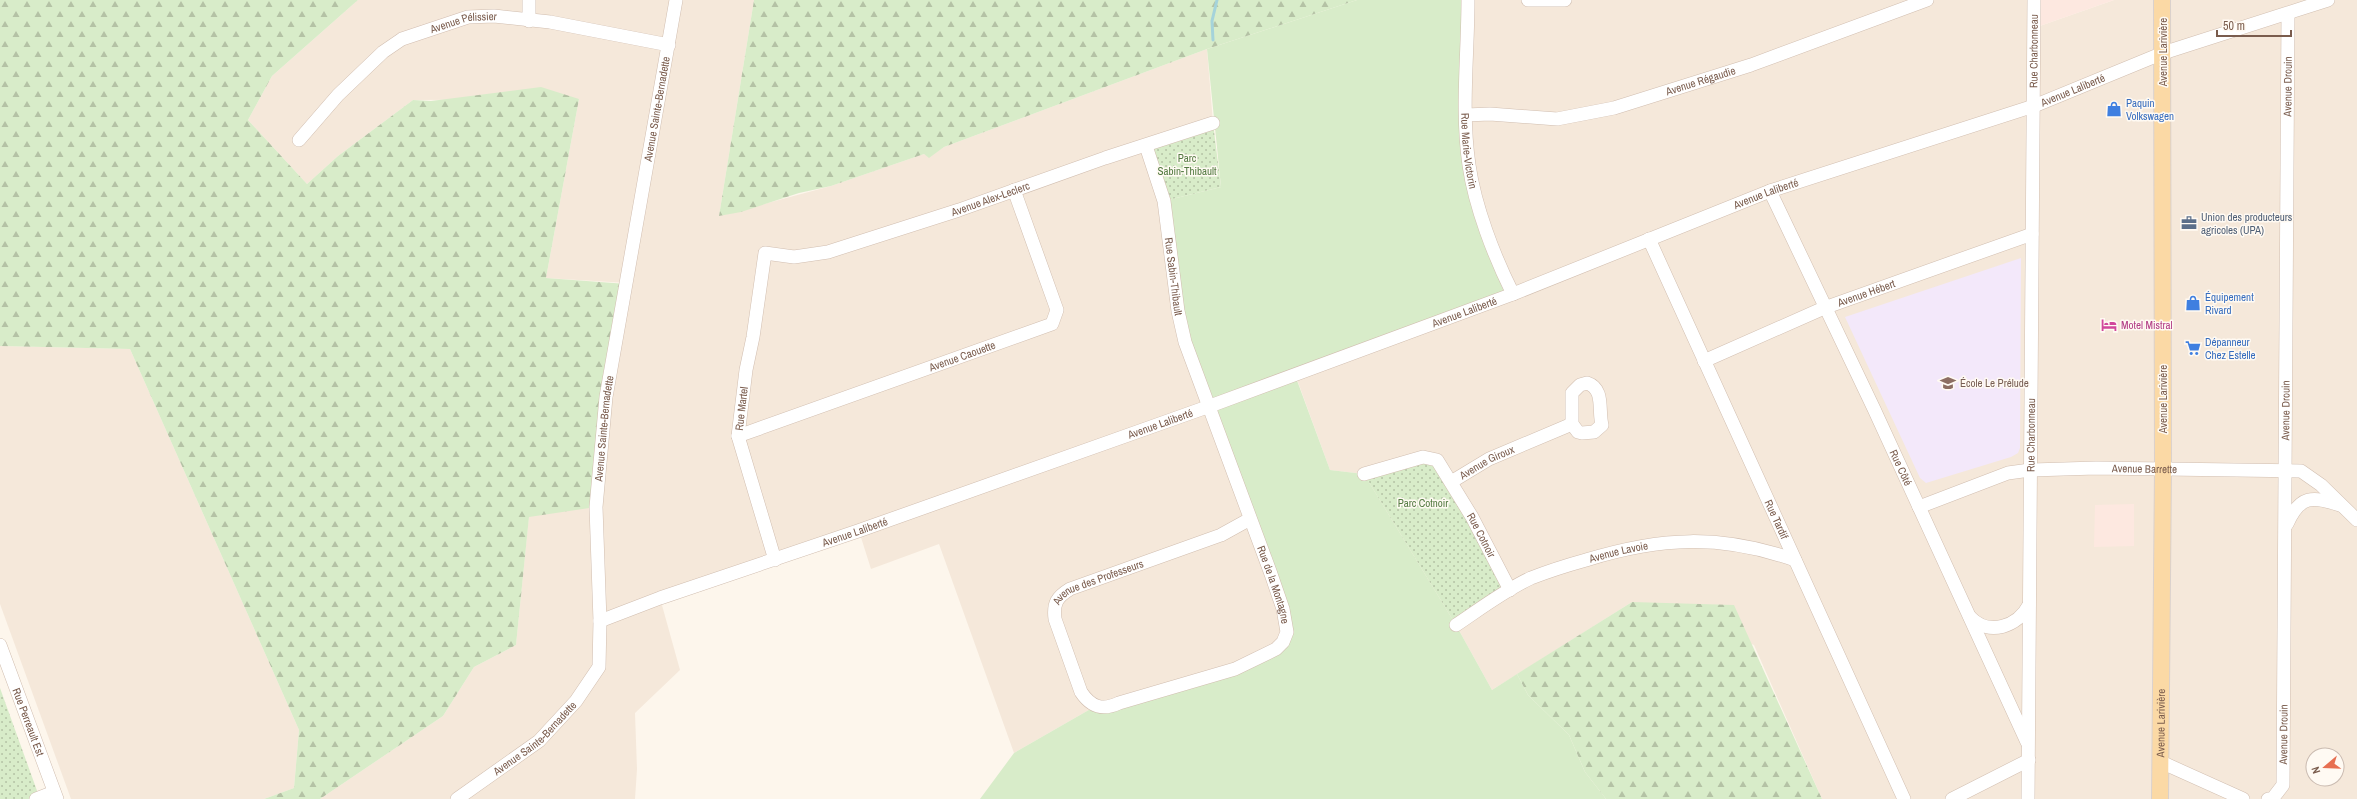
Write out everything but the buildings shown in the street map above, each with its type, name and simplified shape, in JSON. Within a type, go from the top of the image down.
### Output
[{"type":"main road","name":"Avenue Larivière","points":[[2160,799],[2163,469],[2162,0]]},
{"type":"street","points":[[529,0],[529,21]]},
{"type":"street","name":"Avenue Sainte-Bernadette","points":[[457,799],[539,741],[576,701],[599,667],[600,621],[596,508],[606,397],[627,284],[637,212],[676,0]]},
{"type":"street","name":"Rue Marie-Victorin","points":[[1468,0],[1466,115],[1469,165],[1475,191],[1497,258],[1513,294]]},
{"type":"street","points":[[1528,0],[1566,0]]},
{"type":"street","name":"Avenue Régaudie","points":[[1466,115],[1490,114],[1557,119],[1614,108],[1752,65],[1927,0]]},
{"type":"street","name":"Rue Charbonneau","points":[[2028,799],[2034,0]]},
{"type":"street","name":"Avenue Laliberté","points":[[600,621],[660,598],[775,560],[1210,406],[1513,294],[1770,191],[2034,106],[2163,53],[2328,0]]},
{"type":"street","name":"Avenue Drouin","points":[[2268,799],[2272,798],[2283,785],[2286,528],[2285,471],[2288,14]]},
{"type":"street","name":"Avenue Pélissier","points":[[299,140],[338,95],[383,52],[402,39],[468,17],[494,16],[591,29],[668,44]]},
{"type":"street","name":"Avenue Alex-Leclerc","points":[[765,253],[794,257],[819,254],[958,210],[1213,123]]},
{"type":"street","name":"Rue Sabin-Thibault","points":[[1146,146],[1164,202],[1181,327],[1210,406]]},
{"type":"street","name":"Avenue Caouette","points":[[738,436],[1052,324],[1057,310],[1014,190]]},
{"type":"street","name":"Rue Côté","points":[[1770,191],[1919,507],[2029,746]]},
{"type":"street","name":"Avenue Hébert","points":[[1704,361],[1824,308],[2032,234]]},
{"type":"street","name":"Rue Tardif","points":[[1649,239],[1904,799]]},
{"type":"street","name":"Rue Martel","points":[[765,253],[753,337],[746,370],[738,436],[775,560]]},
{"type":"street","name":"Rue de la Montagne","points":[[1094,707],[1108,708],[1119,703],[1235,669],[1263,657],[1283,642],[1287,632],[1283,609],[1210,406]]},
{"type":"street","name":"Avenue Giroux","points":[[1364,474],[1423,457],[1437,460],[1451,482],[1489,460],[1572,424]]},
{"type":"street","name":"Avenue Barrette","points":[[1919,507],[2008,473],[2030,470],[2163,469],[2301,471],[2321,485],[2357,520]]},
{"type":"street","name":"Rue Cotnoir","points":[[1451,482],[1472,517],[1510,590]]},
{"type":"street","points":[[2286,528],[2293,511],[2303,501],[2319,498],[2343,506]]},
{"type":"street","name":"Avenue des Professeurs","points":[[1094,707],[1087,702],[1080,692],[1055,619],[1054,608],[1058,597],[1070,589],[1221,534],[1250,519]]},
{"type":"street","name":"Avenue Lavoie","points":[[1456,625],[1510,590],[1530,579],[1615,551],[1674,541],[1728,543],[1763,549],[1795,560]]},
{"type":"street","points":[[1968,614],[1982,627],[1996,628],[2010,625],[2024,615],[2029,604]]},
{"type":"street","name":"Rue Perreault Est","points":[[0,645],[56,795]]},
{"type":"street","points":[[1952,799],[2028,760]]},
{"type":"street","points":[[2161,762],[2243,799]]},
{"type":"street","points":[[36,799],[56,795]]},
{"type":"shaded area","points":[[358,0],[754,0],[719,216],[831,186],[924,154],[929,157],[944,147],[1207,49],[1213,123],[1146,146],[1287,632],[1263,657],[1094,707],[1014,753],[939,544],[871,569],[859,531],[660,598],[680,670],[635,713],[637,769],[635,799],[320,799],[443,716],[474,667],[516,645],[529,516],[627,283],[546,278],[579,99],[413,100],[338,156],[307,184],[248,120],[272,76]]},
{"type":"shaded area","points":[[1468,0],[2034,0],[2034,28],[2114,0],[2357,0],[2357,799],[1822,799],[1754,645],[1632,602],[1492,690],[1456,625],[1364,474],[1330,470],[1295,374],[1469,165]]},
{"type":"shaded area","points":[[2034,0],[2114,0],[2034,28]]},
{"type":"shaded area","name":"École Le Prélude","points":[[2021,258],[2020,448],[2018,453],[2011,457],[1926,483],[1920,478],[1845,317]]},
{"type":"shaded area","points":[[0,346],[130,349],[299,730],[294,788],[264,799],[71,799],[0,604]]},
{"type":"shaded area","points":[[2134,504],[2134,546],[2094,547],[2095,505]]},
{"type":"green space","points":[[0,0],[358,0],[272,76],[248,120],[307,184],[338,156],[413,100],[431,101],[541,87],[579,99],[546,278],[627,284],[596,507],[529,517],[516,645],[474,667],[443,716],[320,799],[264,799],[294,788],[299,730],[130,349],[0,346]]},
{"type":"green space","points":[[754,0],[1357,0],[1207,49],[944,147],[929,158],[924,154],[831,186],[799,193],[741,212],[719,216]]},
{"type":"green space","points":[[1357,0],[1468,0],[1469,165],[1513,294],[1295,375],[1330,470],[1364,474],[1456,625],[1492,690],[1517,674],[1528,695],[1569,735],[1585,772],[1606,799],[980,799],[1014,753],[1094,707],[1263,657],[1287,632],[1193,364],[1164,201],[1221,187],[1207,49]]},
{"type":"green space","name":"Parc Sabin-Thibault","points":[[1213,123],[1221,187],[1164,201],[1146,146]]},
{"type":"green space","name":"Parc Cotnoir","points":[[1437,460],[1510,590],[1456,625],[1364,474]]},
{"type":"green space","points":[[1632,602],[1734,605],[1822,799],[1606,799],[1585,772],[1569,735],[1528,695],[1517,674]]},
{"type":"green space","points":[[0,688],[40,799],[0,799]]},
{"type":"waterway","points":[[1213,40],[1212,21],[1217,0]]},
{"type":"place","name":"Paquin Volkswagen","points":[[2114,109]]},
{"type":"place","name":"Union des producteurs agricoles (UPA)","points":[[2189,223]]},
{"type":"place","name":"Équipement Rivard","points":[[2193,303]]},
{"type":"place","name":"Motel Mistral","points":[[2109,325]]},
{"type":"place","name":"Dépanneur Chez Estelle","points":[[2193,348]]},
{"type":"place","name":"École Le Prélude","points":[[1948,383]]}]
